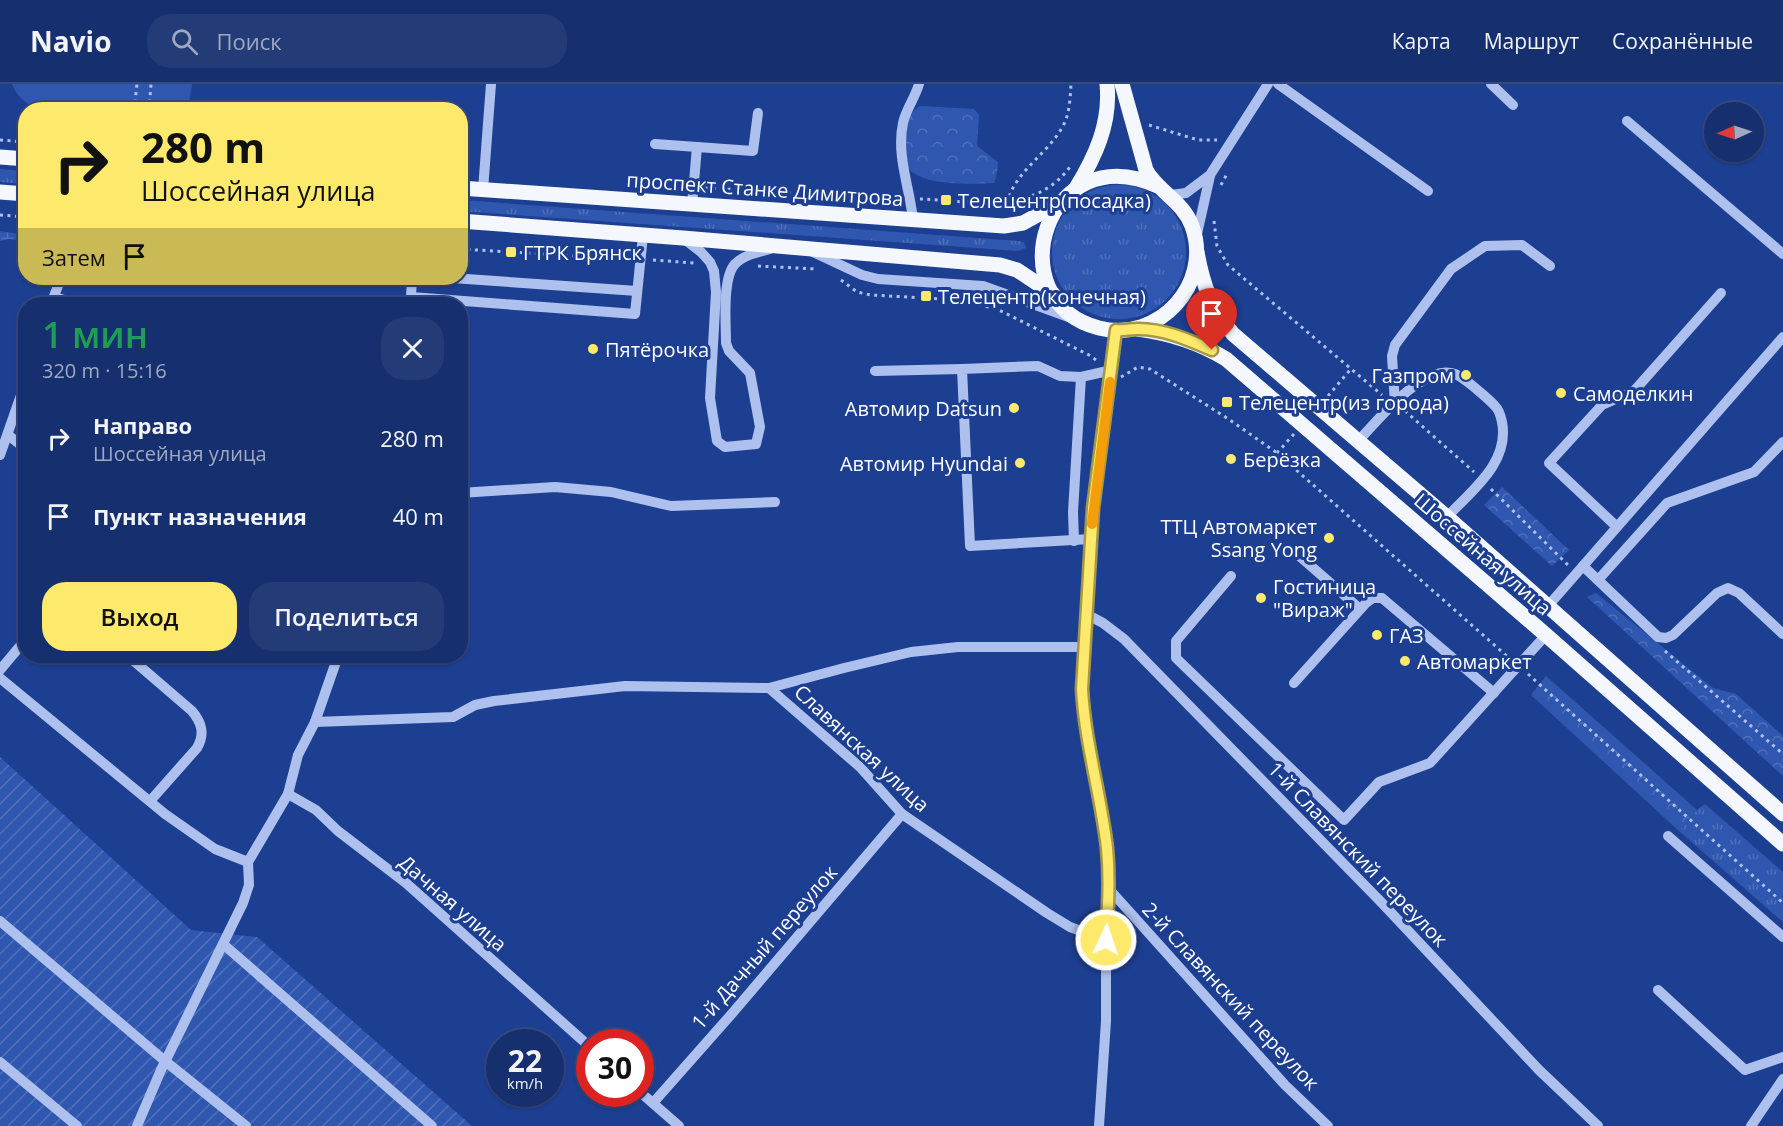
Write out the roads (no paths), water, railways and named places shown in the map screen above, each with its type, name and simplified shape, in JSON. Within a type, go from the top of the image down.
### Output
[{"type":"main road","points":[[1075,190],[1096,153],[1101,137],[1108,111],[1107,84]]},
{"type":"main road","points":[[468,223],[683,238],[1009,267],[1028,276],[1053,294],[1067,310],[1084,323],[1116,330],[1137,329],[1161,319],[1180,301],[1193,278],[1197,252],[1192,226],[1185,213],[1151,178],[1142,159],[1122,84]]},
{"type":"main road","points":[[0,157],[18,158]]},
{"type":"main road","points":[[1053,294],[1043,268],[1043,240],[1053,213],[1061,202],[1075,190],[1097,179],[1123,176],[1135,177],[1165,191]]},
{"type":"main road","name":"проспект Станке Димитрова","points":[[468,189],[1004,226],[1023,223],[1061,202]]},
{"type":"main road","points":[[0,192],[18,193]]},
{"type":"main road","name":"Шоссейная улица","points":[[1197,252],[1210,302],[1233,334],[1447,517],[1783,814]]},
{"type":"main road","name":"Шоссейная улица","points":[[1137,329],[1179,337],[1212,350],[1226,359],[1783,844]]},
{"type":"street","points":[[483,190],[491,84]]},
{"type":"street","points":[[913,220],[901,141],[908,108],[919,84]]},
{"type":"street","points":[[1197,252],[1198,220],[1210,175],[1268,84]]},
{"type":"street","points":[[1278,84],[1428,191]]},
{"type":"street","points":[[1491,84],[1513,105]]},
{"type":"street","points":[[655,144],[753,151],[758,113]]},
{"type":"street","points":[[1627,121],[1783,254]]},
{"type":"street","points":[[692,205],[697,147]]},
{"type":"street","points":[[1165,191],[1186,193],[1210,175]]},
{"type":"street","points":[[468,301],[635,314],[643,235]]},
{"type":"street","points":[[683,238],[701,252],[714,271],[716,292],[710,398],[717,441],[725,447],[756,444],[760,426],[750,373],[729,351],[726,343],[728,279],[734,265],[740,260],[777,246]]},
{"type":"street","points":[[1395,404],[1392,356],[1395,345],[1451,269],[1485,246],[1522,245],[1550,266]]},
{"type":"street","points":[[804,249],[862,275],[878,279],[983,286],[1084,323]]},
{"type":"street","points":[[468,279],[638,291]]},
{"type":"street","points":[[1616,526],[1549,463],[1602,405],[1634,391],[1721,293]]},
{"type":"street","points":[[1099,1126],[1106,1022],[1106,940],[1109,889],[1104,828],[1084,718],[1082,689],[1091,539],[1109,373],[1116,330]]},
{"type":"street","points":[[1548,606],[1783,337]]},
{"type":"street","points":[[875,371],[1038,366],[1060,376],[1081,377],[1109,373]]},
{"type":"street","points":[[962,369],[970,546],[1091,539]]},
{"type":"street","points":[[1358,441],[1420,382],[1436,374],[1449,372],[1464,378],[1496,406],[1504,432],[1503,445],[1499,455],[1482,479],[1447,517]]},
{"type":"street","points":[[1074,540],[1073,512],[1081,377]]},
{"type":"street","points":[[0,455],[18,405]]},
{"type":"street","points":[[8,435],[18,443]]},
{"type":"street","points":[[1598,580],[1667,503],[1754,472],[1783,442]]},
{"type":"street","points":[[468,492],[555,487],[611,492],[671,506],[775,502]]},
{"type":"street","points":[[1296,553],[1360,609]]},
{"type":"street","points":[[1580,570],[1598,580],[1658,637],[1666,639],[1717,593],[1728,588],[1739,593],[1783,634]]},
{"type":"street","points":[[1231,576],[1176,641],[1176,658],[1344,820],[1379,782],[1430,763],[1546,636]]},
{"type":"street","points":[[1294,683],[1360,609],[1373,598],[1382,598],[1494,693]]},
{"type":"street","name":"1-й Славянский переулок","points":[[1086,614],[1103,623],[1124,639],[1382,903],[1539,1070],[1598,1126]]},
{"type":"street","points":[[770,688],[911,652],[958,647],[1084,647]]},
{"type":"street","points":[[0,669],[18,648]]},
{"type":"street","points":[[136,663],[192,711],[199,719],[202,729],[202,738],[197,748],[151,800]]},
{"type":"street","points":[[137,1126],[165,1061],[243,903],[249,885],[248,862],[288,794],[298,755],[315,722],[336,663]]},
{"type":"street","points":[[0,678],[165,813],[215,849],[248,862]]},
{"type":"street","name":"Славянская улица","points":[[315,722],[453,717],[475,705],[494,700],[625,686],[770,688],[860,768],[902,814],[1047,913],[1070,927],[1106,940]]},
{"type":"street","name":"Дачная улица","points":[[288,794],[316,810],[338,831],[406,883],[576,1035]]},
{"type":"street","name":"1-й Дачный переулок","points":[[654,1102],[902,814]]},
{"type":"street","points":[[1668,836],[1783,937]]},
{"type":"street","name":"2-й Славянский переулок","points":[[1109,889],[1285,1085],[1328,1126]]},
{"type":"street","points":[[0,921],[165,1061],[246,1126]]},
{"type":"street","points":[[223,944],[432,1126]]},
{"type":"street","points":[[1658,990],[1745,1070],[1783,1057]]},
{"type":"street","points":[[0,1062],[77,1126]]},
{"type":"street","points":[[1750,1126],[1783,1079]]},
{"type":"street","points":[[654,1104],[679,1126]]},
{"type":"place","name":"Телецентр(посадка)","points":[[946,200]]},
{"type":"place","name":"ГТРК Брянск","points":[[511,252]]},
{"type":"place","name":"Телецентр(конечная)","points":[[926,296]]},
{"type":"place","name":"Пятёрочка","points":[[593,349]]},
{"type":"place","name":"Газпром","points":[[1466,375]]},
{"type":"place","name":"Самоделкин","points":[[1561,393]]},
{"type":"place","name":"Телецентр(из города)","points":[[1227,402]]},
{"type":"place","name":"Автомир Datsun","points":[[1014,408]]},
{"type":"place","name":"Берёзка","points":[[1231,459]]},
{"type":"place","name":"Автомир Hyundai","points":[[1020,463]]},
{"type":"place","name":"ТТЦ Автомаркет Ssang Yong","points":[[1329,538]]},
{"type":"place","name":"Гостиница \"Вираж\"","points":[[1261,598]]},
{"type":"place","name":"ГАЗ","points":[[1377,635]]},
{"type":"place","name":"Автомаркет","points":[[1405,661]]}]
